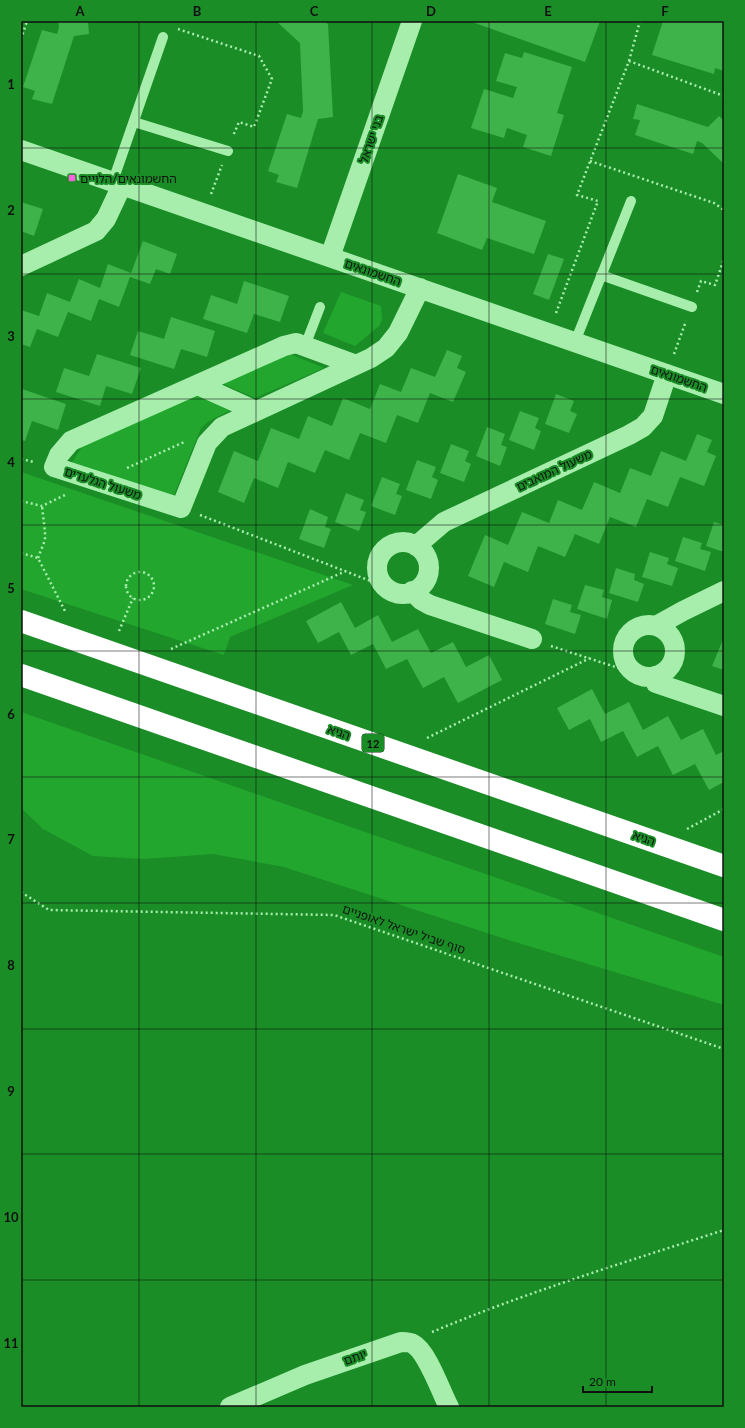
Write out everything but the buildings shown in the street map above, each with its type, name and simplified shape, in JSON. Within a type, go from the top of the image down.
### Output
[{"type":"highway","name":"הגיא","points":[[21,621],[724,866]]},
{"type":"highway","points":[[21,675],[724,920]]},
{"type":"street","name":"בני ישראל","points":[[330,257],[412,21]]},
{"type":"street","name":"החשמונאים","points":[[21,150],[724,394]]},
{"type":"street","points":[[21,266],[96,231],[106,219],[117,183]]},
{"type":"street","points":[[181,508],[207,443],[222,427],[371,358],[386,348],[398,333],[420,288]]},
{"type":"street","name":"משעול הגלעדים","points":[[181,508],[54,467],[59,455],[71,441],[284,346],[296,343],[356,364]]},
{"type":"street","name":"משעול המואבים","points":[[416,546],[432,530],[444,522],[643,427],[653,416],[667,374]]},
{"type":"street","points":[[198,385],[256,411]]},
{"type":"street","points":[[401,542],[416,546],[422,551],[426,558],[428,570],[426,578],[422,584],[412,591],[396,593],[386,587],[379,578],[377,569],[378,561],[383,551],[389,546],[401,542]]},
{"type":"street","points":[[412,591],[421,600],[430,605],[532,639]]},
{"type":"street","points":[[724,592],[682,611],[656,626],[644,626],[636,629],[626,641],[624,653],[630,668],[646,675],[656,683],[724,706]]},
{"type":"street","points":[[646,675],[662,673],[669,668],[674,658],[675,650],[673,642],[669,635],[656,626]]},
{"type":"street","points":[[408,1342],[414,1344],[426,1359],[449,1407]]},
{"type":"street","name":"יותם","points":[[230,1407],[305,1375],[393,1344],[408,1342]]},
{"type":"lane","points":[[117,183],[134,122],[163,37]]},
{"type":"lane","points":[[134,122],[228,151]]},
{"type":"lane","points":[[575,342],[631,201]]},
{"type":"lane","points":[[601,275],[692,307]]},
{"type":"lane","points":[[305,346],[320,307]]},
{"type":"path","points":[[21,39],[27,21]]},
{"type":"path","points":[[548,333],[598,201],[577,195],[629,61],[640,21]]},
{"type":"path","points":[[163,37],[169,26],[259,56],[272,79],[254,127],[239,122],[204,213]]},
{"type":"path","points":[[629,61],[724,96]]},
{"type":"path","points":[[590,161],[714,203],[724,210]]},
{"type":"path","points":[[38,558],[45,540],[42,506]]},
{"type":"path","points":[[181,508],[386,587]]},
{"type":"path","points":[[21,553],[38,558],[80,642]]},
{"type":"path","points":[[141,662],[346,571]]},
{"type":"path","points":[[139,572],[148,574],[153,581],[154,588],[152,594],[145,599],[138,600],[132,598],[126,589],[127,581],[131,575],[135,573],[139,572]]},
{"type":"path","points":[[110,652],[132,598]]},
{"type":"path","points":[[532,639],[646,675]]},
{"type":"path","points":[[398,752],[590,658]]},
{"type":"path","points":[[668,846],[680,833],[724,810]]},
{"type":"path","name":"סוף שביל ישראל לאופניים","points":[[21,892],[48,910],[334,915],[724,1049]]},
{"type":"path","points":[[408,1342],[471,1315],[622,1263],[724,1230]]},
{"type":"green space","points":[[341,292],[381,306],[382,320],[379,326],[355,346],[323,333]]},
{"type":"green space","points":[[290,354],[324,368],[255,398],[221,383]]},
{"type":"green space","points":[[198,395],[231,410],[209,421],[201,428],[174,495],[71,464],[83,445]]},
{"type":"green space","points":[[21,472],[353,585],[230,637],[224,655],[21,589]]},
{"type":"green space","points":[[21,712],[724,957],[724,1005],[515,942],[284,867],[213,854],[144,859],[93,856],[43,829],[21,808]]},
{"type":"place","name":"החשמונאים/הלויים","points":[[72,178]]}]
